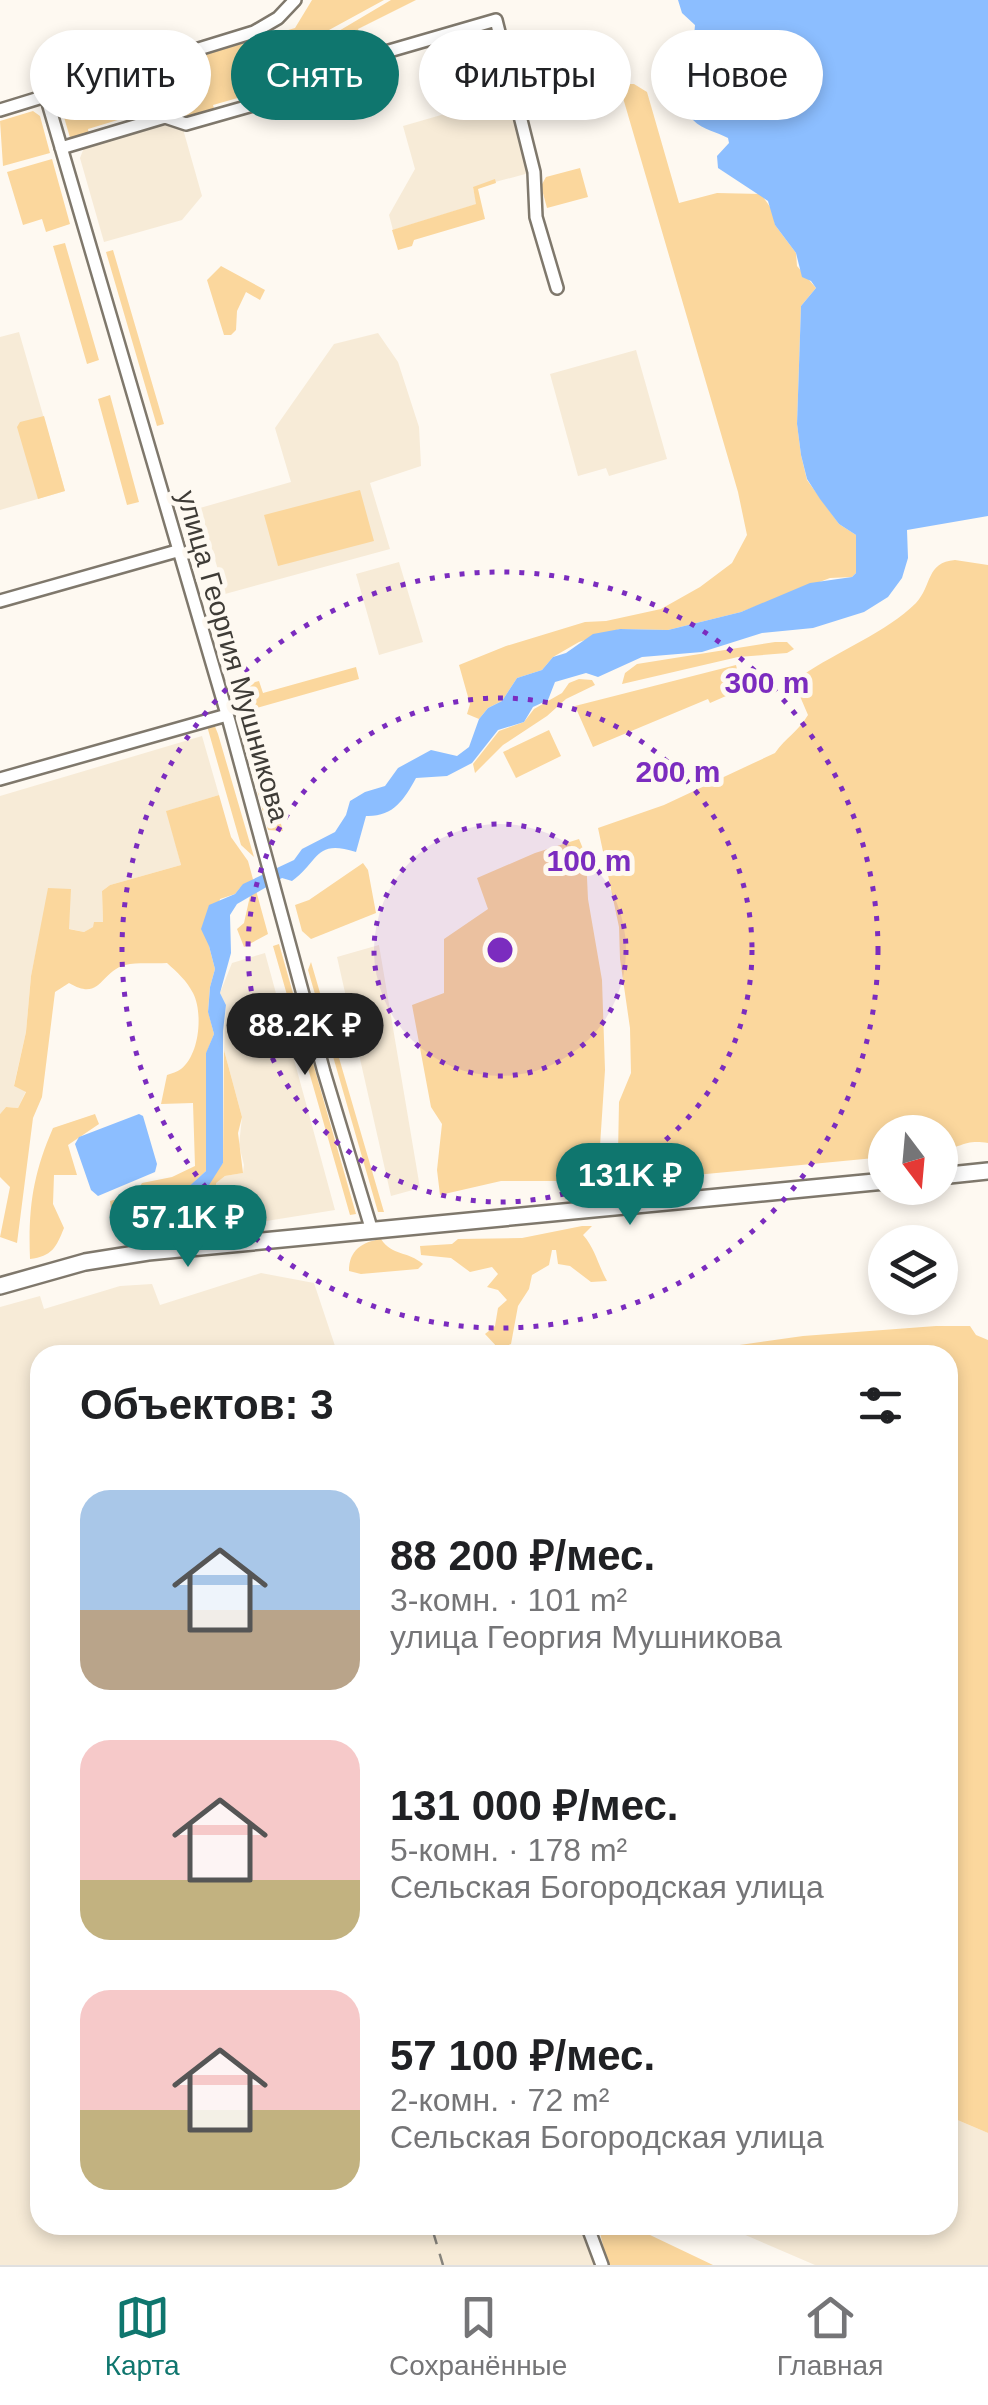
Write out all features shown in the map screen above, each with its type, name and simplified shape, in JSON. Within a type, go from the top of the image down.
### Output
[{"type":"main road","points":[[958,1174],[988,1171]]},
{"type":"main road","points":[[0,1286],[102,1258],[868,1183]]},
{"type":"street","points":[[211,45],[254,32],[278,18],[295,0]]},
{"type":"street","points":[[61,148],[165,117],[186,124],[309,89],[332,81],[358,60],[496,20],[534,172],[536,217],[556,288]]},
{"type":"street","points":[[0,110],[30,101]]},
{"type":"street","name":"улица Георгия Мушникова","points":[[53,120],[227,715],[372,1231]]},
{"type":"street","points":[[0,601],[177,551]]},
{"type":"street","points":[[0,779],[227,715]]},
{"type":"street","points":[[591,2235],[602,2265]]},
{"type":"shaded area","points":[[312,0],[384,0],[329,30],[288,30],[295,28]]},
{"type":"shaded area","points":[[391,0],[416,0],[358,29],[340,30]]},
{"type":"shaded area","points":[[231,47],[231,100],[213,105],[215,112],[211,113],[211,53]]},
{"type":"shaded area","points":[[631,84],[647,92],[651,120],[655,120],[679,203],[717,193],[761,194],[773,211],[775,225],[796,253],[797,266],[816,288],[801,306],[797,424],[801,455],[807,480],[839,524],[856,535],[856,573],[852,577],[830,578],[741,612],[668,630],[620,629],[579,642],[553,657],[542,670],[517,678],[502,701],[488,708],[479,719],[467,714],[470,704],[459,665],[585,622],[661,609],[732,563],[747,535],[738,492],[629,120]]},
{"type":"shaded area","points":[[30,112],[30,120],[41,120],[50,153],[3,166],[0,121]]},
{"type":"shaded area","points":[[65,120],[118,120],[88,129],[89,135],[71,141]]},
{"type":"shaded area","points":[[424,120],[514,120],[529,173],[473,188],[477,204],[393,230],[389,215],[415,169],[403,126]]},
{"type":"shaded area","points":[[168,121],[183,129],[202,196],[182,220],[104,242],[80,158],[85,145]]},
{"type":"shaded area","points":[[52,159],[70,224],[46,232],[42,219],[23,225],[7,172]]},
{"type":"shaded area","points":[[580,168],[588,197],[547,208],[541,186],[546,177]]},
{"type":"shaded area","points":[[495,179],[496,183],[478,189],[485,219],[414,240],[412,246],[398,250],[392,230],[476,204],[473,187]]},
{"type":"shaded area","points":[[65,243],[99,360],[87,364],[53,246]]},
{"type":"shaded area","points":[[113,250],[164,424],[157,426],[106,252]]},
{"type":"shaded area","points":[[221,266],[265,290],[260,300],[246,292],[237,311],[236,330],[231,335],[224,335],[207,280]]},
{"type":"shaded area","points":[[19,332],[65,491],[0,510],[0,337]]},
{"type":"shaded area","points":[[378,333],[398,362],[419,427],[421,466],[370,483],[390,549],[225,594],[200,508],[291,482],[275,428],[334,344]]},
{"type":"shaded area","points":[[636,350],[667,459],[609,476],[606,468],[578,476],[550,374]]},
{"type":"shaded area","points":[[110,395],[139,502],[127,505],[98,399]]},
{"type":"shaded area","points":[[44,416],[65,491],[38,499],[17,427],[20,422]]},
{"type":"shaded area","points":[[360,490],[374,541],[278,566],[264,515]]},
{"type":"shaded area","points":[[399,562],[423,642],[379,655],[356,574]]},
{"type":"shaded area","points":[[946,562],[988,565],[988,1143],[958,1146],[958,1115],[868,1115],[868,1159],[632,1181],[620,1167],[618,1154],[619,1102],[631,1073],[630,1028],[619,927],[598,828],[664,805],[775,753],[808,715],[799,694],[803,675],[904,613],[921,596],[934,570]]},
{"type":"shaded area","points":[[787,642],[794,649],[738,657],[622,684],[625,673],[637,664]]},
{"type":"shaded area","points":[[736,665],[742,689],[710,703],[708,699],[593,747],[575,706]]},
{"type":"shaded area","points":[[356,667],[359,679],[253,709],[246,684],[259,681],[263,693]]},
{"type":"shaded area","points":[[579,679],[592,680],[595,685],[566,699],[503,745],[475,773],[473,764],[499,731],[524,722],[534,709]]},
{"type":"shaded area","points":[[252,721],[283,831],[268,830],[240,728]]},
{"type":"shaded area","points":[[214,724],[254,857],[241,845],[207,726]]},
{"type":"shaded area","points":[[549,730],[561,756],[516,778],[503,752]]},
{"type":"shaded area","points":[[202,736],[219,795],[167,811],[181,865],[110,885],[102,891],[103,922],[84,932],[42,923],[14,1085],[26,1091],[18,1108],[6,1107],[0,1114],[0,796]]},
{"type":"shaded area","points":[[219,795],[231,837],[248,861],[268,934],[244,947],[237,929],[244,923],[250,896],[240,888],[220,899],[209,946],[215,969],[208,1011],[214,1034],[206,1054],[206,1171],[147,1226],[179,1211],[223,1163],[224,1050],[242,1117],[238,1133],[243,1173],[225,1176],[216,1183],[216,1228],[131,1236],[112,1215],[110,1201],[135,1194],[142,1183],[172,1177],[195,1166],[193,1103],[161,1104],[167,1075],[187,1062],[196,1043],[196,1001],[188,985],[167,963],[141,963],[117,969],[94,988],[69,983],[55,992],[17,1243],[0,1237],[10,1187],[0,1177],[0,1114],[6,1107],[18,1108],[26,1092],[14,1086],[48,888],[71,889],[69,929],[84,932],[94,922],[103,922],[102,891],[110,885],[181,865],[166,811]]},
{"type":"shaded area","points":[[579,839],[586,856],[588,899],[602,980],[605,1070],[598,1176],[563,1181],[501,1181],[440,1195],[437,1170],[442,1124],[431,1107],[412,1005],[444,993],[444,939],[488,909],[477,878]]},
{"type":"shaded area","points":[[363,863],[368,870],[376,913],[311,939],[302,931],[295,905],[309,900]]},
{"type":"shaded area","points":[[279,944],[356,1214],[350,1215],[273,946]]},
{"type":"shaded area","points":[[379,945],[420,1188],[391,1196],[337,957]]},
{"type":"shaded area","points":[[265,953],[335,1210],[235,1226],[225,1219],[215,1183],[225,1176],[243,1173],[244,1165],[239,1145],[242,1117],[224,1050],[226,1005],[220,993],[232,963]]},
{"type":"shaded area","points":[[311,962],[384,1212],[378,1212],[308,970]]},
{"type":"shaded area","points":[[95,1114],[99,1124],[68,1145],[77,1175],[54,1175],[53,1204],[64,1228],[61,1235],[48,1253],[30,1259],[33,1192],[53,1128]]},
{"type":"shaded area","points":[[592,1226],[583,1235],[607,1281],[591,1282],[570,1266],[558,1264],[556,1250],[552,1250],[549,1265],[532,1275],[529,1289],[518,1306],[511,1344],[495,1345],[485,1334],[495,1326],[498,1308],[507,1300],[498,1290],[487,1287],[498,1274],[492,1267],[470,1272],[451,1258],[421,1255],[420,1246],[452,1244],[458,1239],[522,1238]]},
{"type":"shaded area","points":[[381,1239],[390,1248],[423,1264],[418,1269],[361,1274],[349,1271],[358,1248]]},
{"type":"shaded area","points":[[261,1273],[314,1283],[335,1345],[30,1345],[30,2235],[586,2235],[597,2265],[0,2265],[0,1307],[40,1296],[44,1309],[120,1286],[152,1284],[160,1305]]},
{"type":"shaded area","points":[[970,1326],[976,1335],[988,1340],[988,2133],[958,2120],[958,1345],[740,1345],[803,1336]]},
{"type":"shaded area","points":[[958,2120],[988,2133],[988,2265],[815,2265],[745,2235],[958,2235]]},
{"type":"shaded area","points":[[600,2235],[650,2235],[713,2265],[608,2265]]},
{"type":"water","points":[[678,0],[988,0],[988,516],[907,530],[908,558],[902,578],[888,597],[864,612],[813,628],[762,633],[702,652],[642,657],[598,677],[586,673],[555,682],[548,700],[533,707],[524,722],[498,730],[472,763],[447,776],[416,778],[397,806],[384,814],[366,816],[356,852],[325,850],[292,881],[282,878],[237,904],[230,915],[231,953],[220,993],[226,1005],[223,1163],[204,1193],[179,1211],[143,1228],[206,1171],[206,1053],[214,1034],[208,1012],[215,969],[201,929],[209,905],[294,860],[302,849],[335,832],[350,801],[385,786],[398,768],[431,750],[457,756],[469,747],[479,719],[488,708],[502,701],[517,678],[542,670],[553,657],[566,653],[593,634],[620,629],[668,630],[741,612],[810,583],[852,577],[856,573],[856,535],[839,524],[820,499],[807,479],[801,455],[797,424],[801,306],[816,288],[802,277],[796,253],[775,225],[768,201],[718,168],[717,156],[729,143],[728,138],[694,120],[823,120],[823,30],[694,30],[695,25],[682,13]]},
{"type":"water","points":[[139,1114],[143,1116],[157,1164],[155,1172],[98,1196],[91,1190],[75,1144],[79,1137]]},
{"type":"railway","points":[[434,2235],[443,2265]]}]
